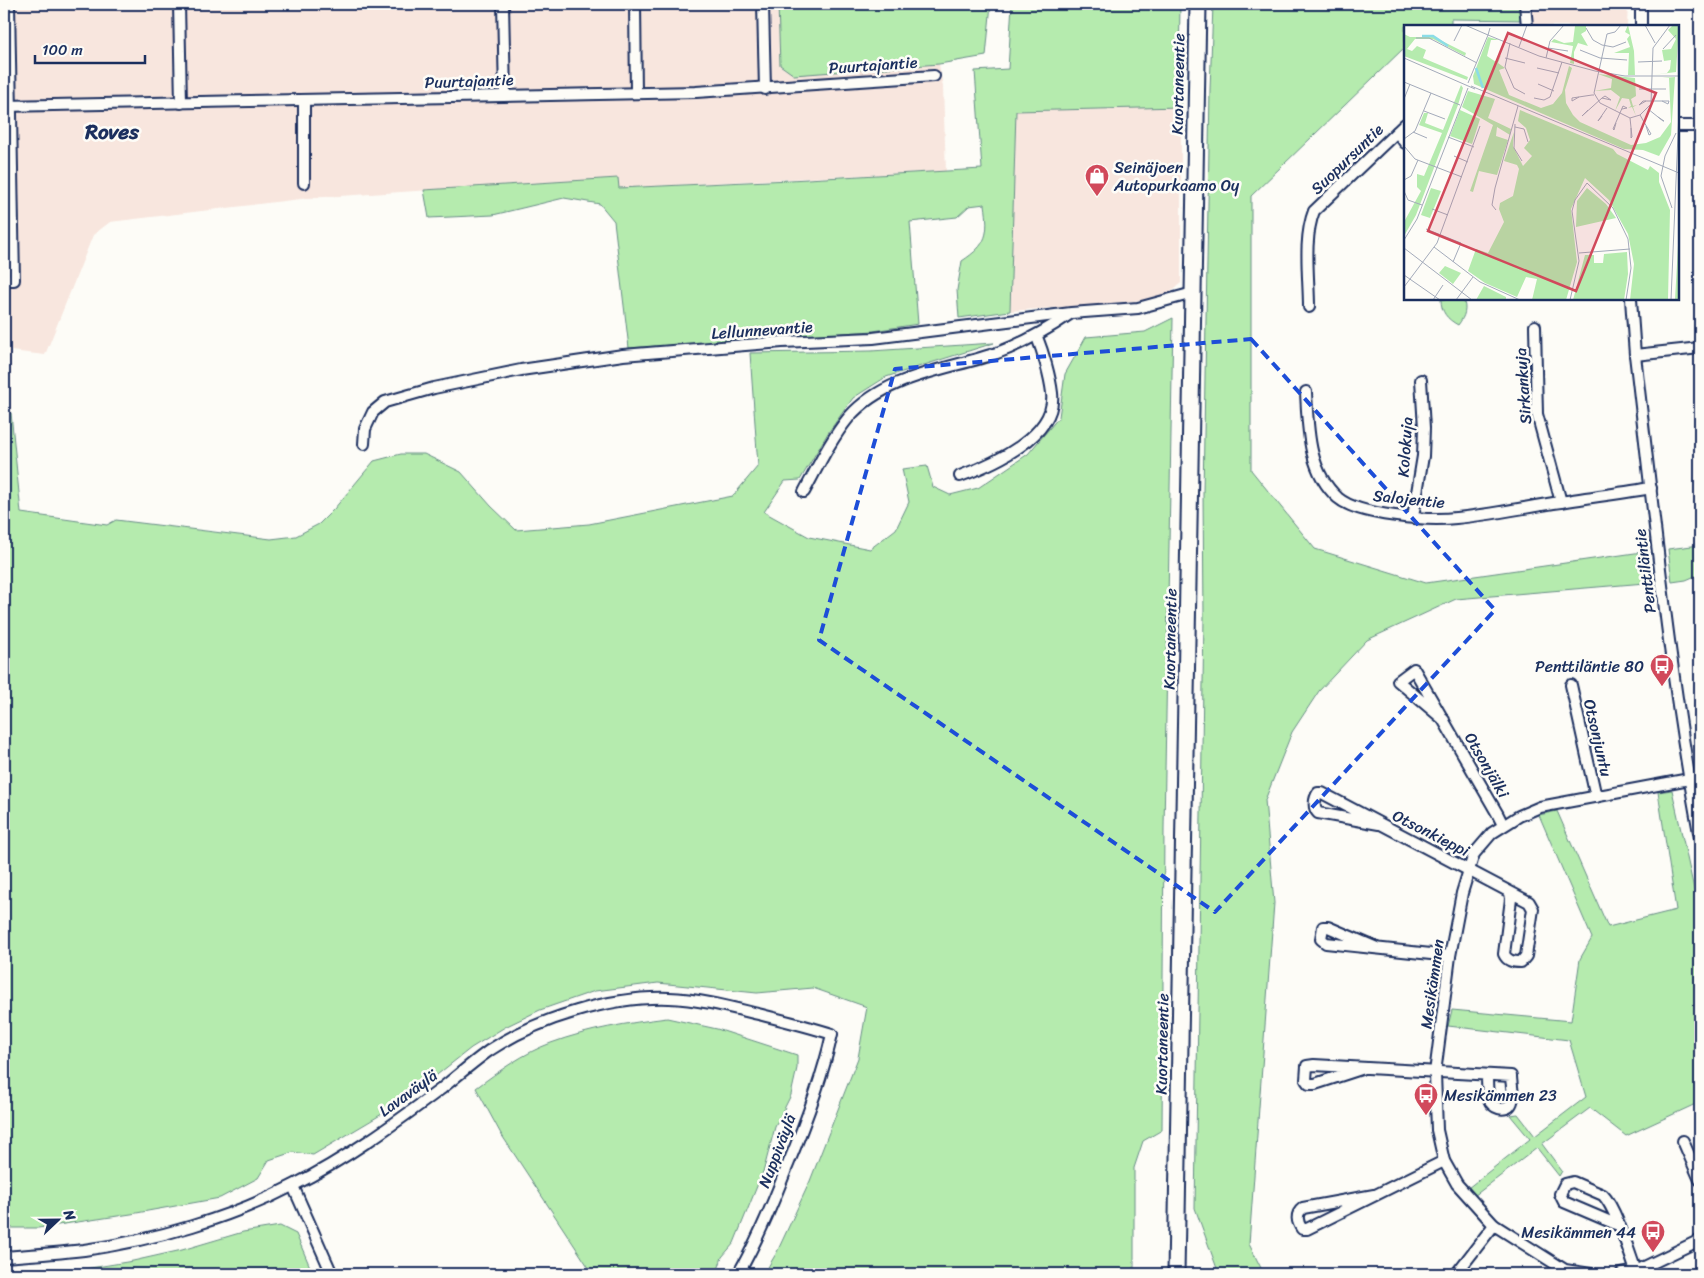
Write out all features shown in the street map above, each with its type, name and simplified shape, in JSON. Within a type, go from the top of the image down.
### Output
[{"type":"highway","name":"Kuortaneentie","points":[[1176,1274],[1198,4]]},
{"type":"street","points":[[4,280],[14,280],[8,106],[9,4]]},
{"type":"street","points":[[179,4],[181,103]]},
{"type":"street","points":[[503,4],[505,95]]},
{"type":"street","points":[[634,4],[636,93]]},
{"type":"street","points":[[763,4],[765,89]]},
{"type":"street","points":[[1525,4],[1527,25]]},
{"type":"street","points":[[1641,4],[1641,25]]},
{"type":"street","name":"Puurtajantie","points":[[8,106],[765,89],[934,76]]},
{"type":"street","points":[[304,100],[304,183]]},
{"type":"street","name":"Suopursuntie","points":[[1309,307],[1308,238],[1309,223],[1314,211],[1404,125]]},
{"type":"street","points":[[1679,126],[1700,126]]},
{"type":"street","points":[[1396,132],[1404,142]]},
{"type":"street","name":"Lellunnevantie","points":[[364,444],[365,429],[373,412],[385,402],[434,388],[521,370],[623,355],[782,342],[873,338],[1071,313],[1138,308],[1192,293]]},
{"type":"street","name":"Penttiläntie","points":[[1631,300],[1635,355],[1675,693],[1700,838]]},
{"type":"street","points":[[804,492],[824,454],[850,417],[876,394],[901,382],[998,352],[1037,337],[1071,313]]},
{"type":"street","name":"Sirkankuja","points":[[1535,326],[1537,414],[1561,502]]},
{"type":"street","points":[[960,476],[989,465],[1022,445],[1039,429],[1050,410],[1052,394],[1037,337]]},
{"type":"street","points":[[1635,355],[1700,348]]},
{"type":"street","name":"Kolokuja","points":[[1413,517],[1423,456],[1424,428],[1421,380]]},
{"type":"street","name":"Salojentie","points":[[1306,392],[1308,436],[1321,473],[1338,498],[1348,505],[1359,509],[1413,517],[1456,518],[1651,488]]},
{"type":"street","name":"Otsonjälki","points":[[1444,720],[1398,681],[1414,669],[1444,720],[1503,825]]},
{"type":"street","name":"Otsonjuntu","points":[[1571,686],[1596,797]]},
{"type":"street","name":"Mesikämmen","points":[[1592,1274],[1564,1272],[1494,1225],[1457,1184],[1444,1161],[1437,1130],[1436,1073],[1450,956],[1462,893],[1474,854],[1492,833],[1503,825],[1540,807],[1700,777]]},
{"type":"street","name":"Otsonkieppi","points":[[1380,824],[1318,813],[1314,806],[1316,796],[1318,793],[1322,793],[1529,902],[1533,909],[1526,956],[1520,962],[1510,961],[1504,954],[1511,899],[1510,892]]},
{"type":"street","points":[[1378,948],[1328,927],[1323,927],[1320,939],[1326,943],[1450,956]]},
{"type":"street","name":"Lavaväylä","points":[[4,1257],[86,1250],[183,1229],[234,1212],[293,1186],[339,1161],[491,1050],[538,1025],[580,1010],[627,1000],[670,998],[720,1004],[832,1034]]},
{"type":"street","name":"Nuppiväylä","points":[[738,1274],[768,1215],[795,1149],[821,1079],[832,1034]]},
{"type":"street","points":[[1361,1069],[1314,1084],[1309,1084],[1306,1080],[1307,1066],[1314,1065],[1487,1075]]},
{"type":"street","points":[[1683,1141],[1700,1180]]},
{"type":"street","points":[[1374,1195],[1303,1208],[1297,1216],[1300,1226],[1302,1229],[1307,1229],[1444,1161]]},
{"type":"street","points":[[1618,1225],[1564,1202],[1560,1194],[1565,1184],[1573,1182],[1603,1195],[1609,1203],[1618,1225],[1636,1273]]},
{"type":"street","points":[[293,1186],[332,1274]]},
{"type":"street","points":[[1456,1274],[1494,1225]]},
{"type":"street","points":[[1621,1274],[1636,1273],[1700,1240]]},
{"type":"highlighted area","points":[[1251,339],[1495,610],[1215,912],[819,640],[895,369]]},
{"type":"shaded area","points":[[4,4],[778,4],[780,65],[794,75],[939,64],[943,87],[946,171],[618,188],[618,178],[309,198],[110,222],[93,235],[45,355],[11,351],[11,413],[4,413]]},
{"type":"shaded area","points":[[1456,4],[1628,4],[1627,25],[1533,25],[1531,6],[1456,6]]},
{"type":"shaded area","name":"Seinäjoen Autopurkaamo Oy","points":[[1181,107],[1181,283],[1169,293],[1142,300],[1010,311],[1016,111]]},
{"type":"green space","points":[[778,4],[991,4],[986,56],[939,64],[794,75],[780,65]]},
{"type":"green space","points":[[1012,4],[1180,4],[1179,75],[1181,107],[1016,111],[1010,311],[959,318],[957,290],[962,261],[977,249],[985,237],[987,223],[985,204],[969,206],[957,217],[910,222],[918,324],[873,331],[629,348],[614,221],[600,204],[564,198],[493,215],[429,218],[424,190],[618,178],[619,188],[982,169],[975,71],[1008,69]]},
{"type":"green space","points":[[1213,4],[1456,4],[1456,6],[1522,6],[1524,20],[1451,19],[1451,25],[1404,25],[1404,48],[1251,196],[1251,470],[1315,549],[1426,583],[1642,552],[1645,583],[1456,599],[1367,640],[1319,691],[1292,732],[1265,800],[1274,903],[1249,1244],[1264,1274],[1219,1274],[1195,1208],[1204,617],[1203,493]]},
{"type":"green space","points":[[1441,300],[1463,300],[1465,312],[1458,325],[1445,315]]},
{"type":"green space","points":[[1173,318],[1164,828],[1162,1130],[1143,1141],[1134,1168],[1134,1274],[764,1274],[777,1252],[810,1181],[858,1058],[867,1007],[813,988],[757,993],[658,983],[595,991],[540,1010],[505,1027],[471,1048],[404,1101],[313,1155],[293,1152],[269,1160],[258,1178],[220,1198],[38,1228],[4,1228],[4,413],[11,413],[21,513],[107,525],[116,520],[271,539],[296,536],[319,524],[374,461],[401,454],[424,454],[461,472],[491,506],[516,530],[589,524],[733,496],[758,466],[750,353],[871,351],[994,343],[886,377],[853,398],[828,433],[800,480],[785,481],[764,512],[809,537],[870,549],[896,529],[909,502],[902,469],[927,466],[933,487],[950,495],[978,488],[1028,454],[1059,417],[1065,374],[1086,337],[1145,332]]},
{"type":"green space","points":[[1700,545],[1700,574],[1686,580],[1672,582],[1668,549]]},
{"type":"green space","points":[[1672,790],[1700,916],[1700,1102],[1626,1136],[1590,1108],[1542,1144],[1562,1171],[1559,1176],[1537,1148],[1474,1196],[1468,1188],[1530,1139],[1510,1115],[1518,1114],[1535,1136],[1586,1097],[1569,1040],[1448,1026],[1452,1010],[1571,1021],[1580,959],[1592,938],[1539,815],[1557,811],[1608,927],[1676,910],[1658,792]]},
{"type":"green space","points":[[667,1018],[717,1029],[797,1055],[797,1068],[791,1095],[775,1127],[764,1169],[734,1243],[722,1257],[715,1274],[593,1274],[501,1134],[476,1088],[521,1057],[551,1043],[609,1027]]},
{"type":"green space","points":[[280,1226],[296,1234],[313,1274],[54,1274],[133,1261],[182,1250],[243,1232]]},
{"type":"place","name":"Seinäjoen Autopurkaamo Oy","points":[[1097,197]]},
{"type":"place","name":"Penttiläntie 80","points":[[1662,687]]},
{"type":"place","name":"Mesikämmen 23","points":[[1426,1116]]},
{"type":"place","name":"Mesikämmen 44","points":[[1653,1253]]},
{"type":"district","name":"Roves","points":[[112,132]]}]
